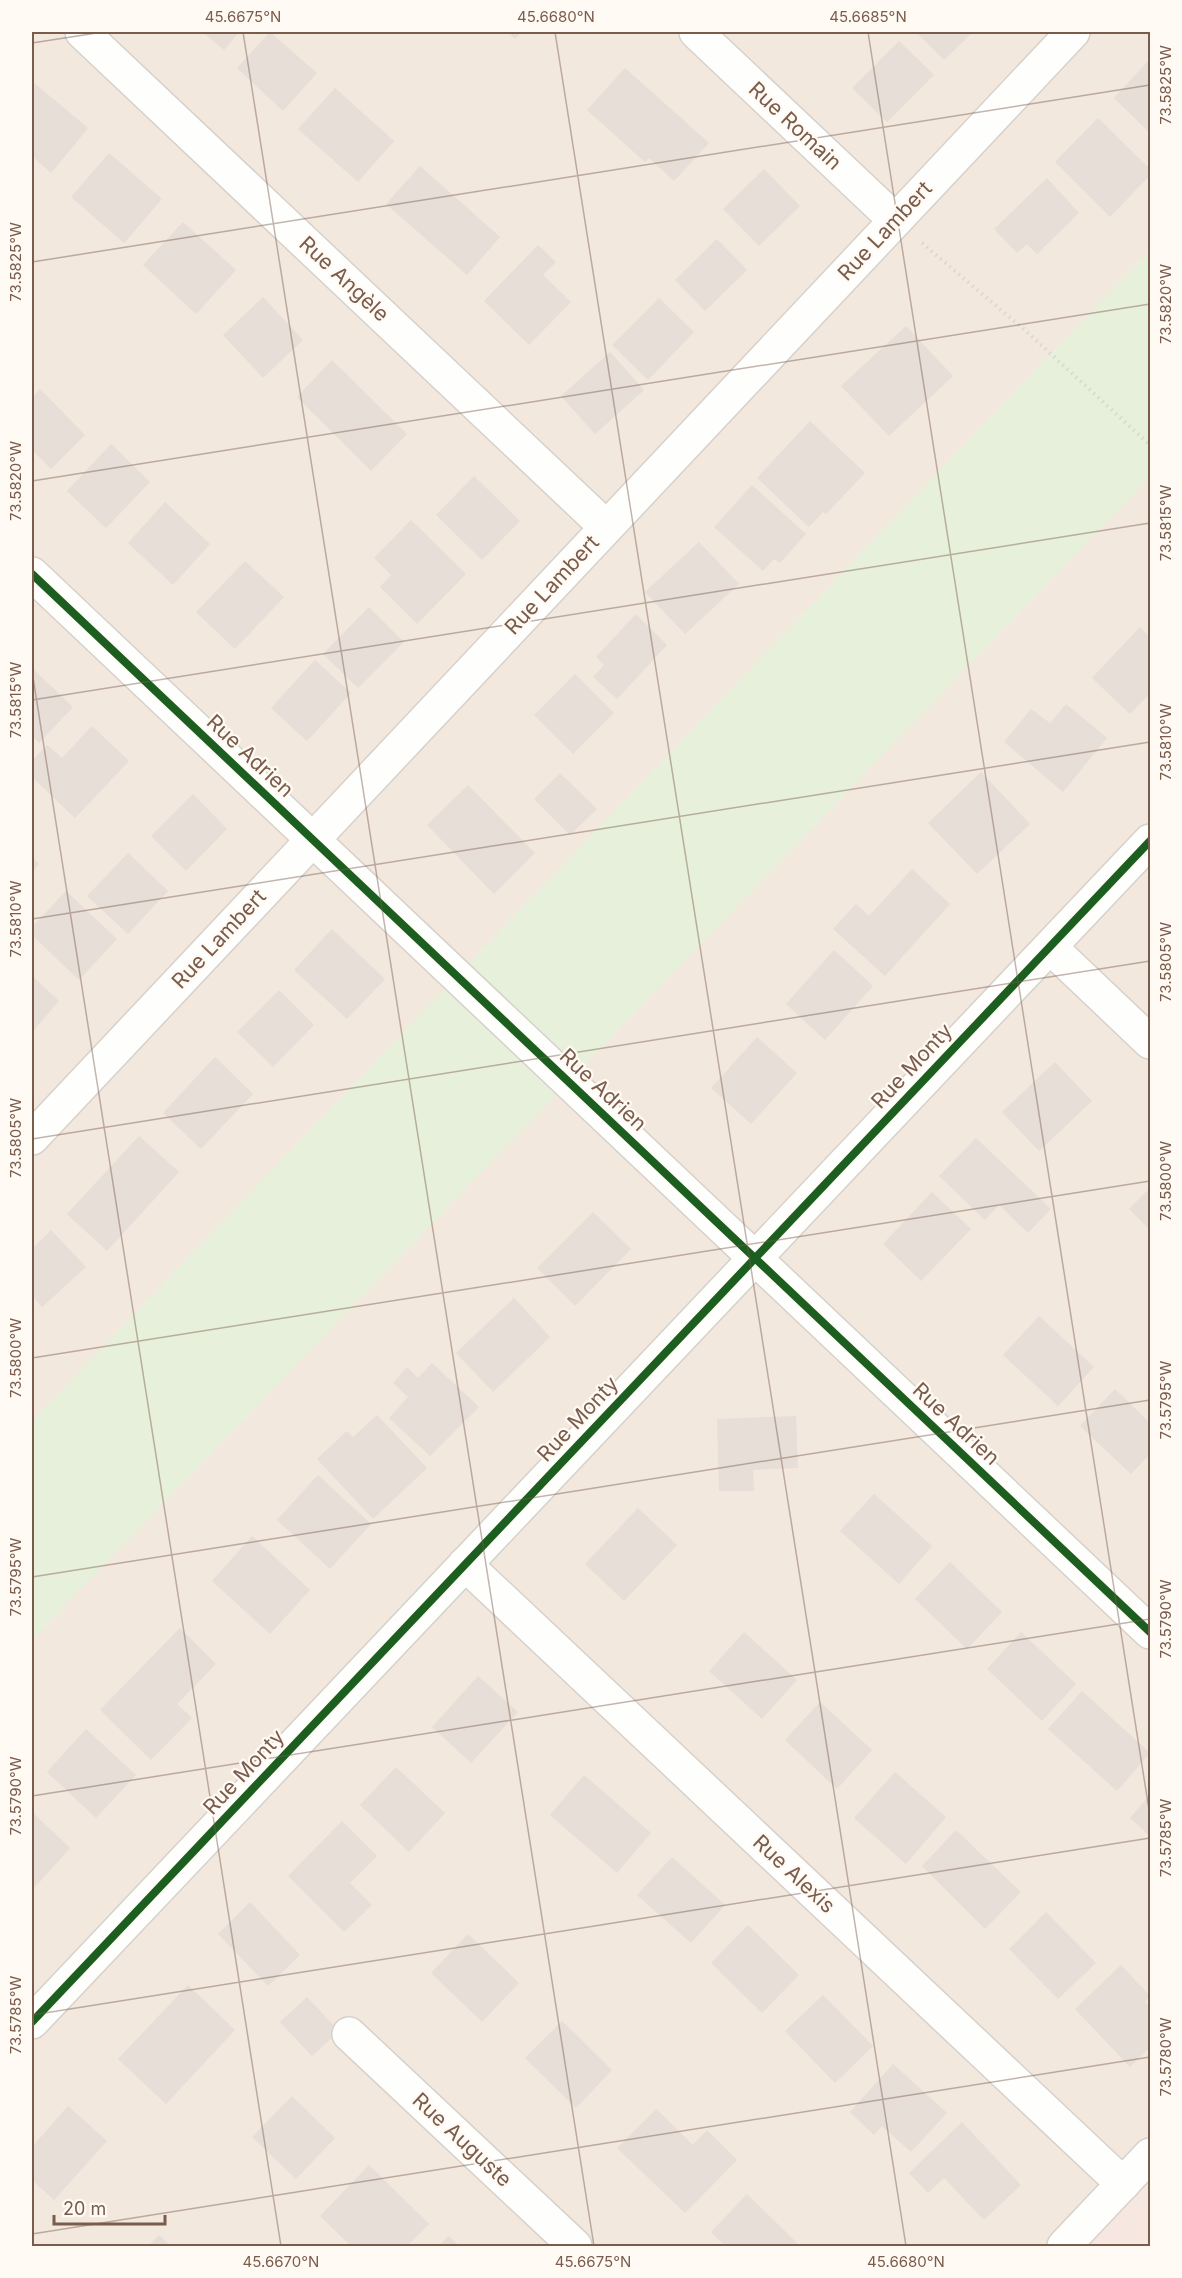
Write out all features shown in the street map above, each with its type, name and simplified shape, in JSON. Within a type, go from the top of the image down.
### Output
[{"type":"street","name":"Rue Angèle","points":[[82,32],[606,527]]},
{"type":"street","name":"Rue Romain","points":[[696,32],[895,220]]},
{"type":"street","name":"Rue Lambert","points":[[32,1138],[1073,32]]},
{"type":"street","name":"Rue Adrien","points":[[32,574],[1150,1632]]},
{"type":"street","name":"Rue Monty","points":[[32,2022],[1150,841]]},
{"type":"street","points":[[1050,947],[1150,1042]]},
{"type":"street","name":"Rue Alexis","points":[[465,1564],[1123,2184]]},
{"type":"street","name":"Rue Auguste","points":[[349,2034],[575,2247]]},
{"type":"street","points":[[1064,2247],[1150,2155]]},
{"type":"path","points":[[895,220],[1027,332],[1150,445]]},
{"type":"shaded area","points":[[32,32],[1150,32],[1150,2175],[1083,2246],[32,2246]]},
{"type":"shaded area","points":[[1150,2175],[1150,2246],[1083,2246]]},
{"type":"green space","points":[[1150,250],[1150,477],[32,1640],[32,1421]]},
{"type":"building","points":[[203,32],[239,32],[224,50]]},
{"type":"building","points":[[270,32],[317,73],[283,111],[237,68]]},
{"type":"building","points":[[508,32],[522,32],[515,39]]},
{"type":"building","points":[[916,32],[973,32],[944,60]]},
{"type":"building","points":[[899,41],[934,75],[887,122],[852,88]]},
{"type":"building","points":[[1150,59],[1150,133],[1114,98]]},
{"type":"building","points":[[625,68],[709,143],[674,181],[649,158],[645,162],[587,110]]},
{"type":"building","points":[[34,83],[88,128],[51,173],[32,156],[32,86]]},
{"type":"building","points":[[335,88],[394,141],[358,182],[298,129]]},
{"type":"building","points":[[1098,118],[1150,169],[1150,175],[1110,217],[1055,162]]},
{"type":"building","points":[[109,153],[162,199],[124,243],[71,197]]},
{"type":"building","points":[[420,166],[500,237],[467,275],[386,204]]},
{"type":"building","points":[[764,169],[800,206],[759,246],[723,209]]},
{"type":"building","points":[[1047,178],[1079,213],[1037,254],[1027,244],[1017,253],[994,229]]},
{"type":"building","points":[[183,222],[236,270],[196,314],[143,265]]},
{"type":"building","points":[[717,239],[747,270],[705,311],[675,280]]},
{"type":"building","points":[[538,245],[556,262],[543,275],[571,302],[529,345],[484,301]]},
{"type":"building","points":[[263,297],[303,340],[263,378],[223,335]]},
{"type":"building","points":[[659,298],[694,332],[648,380],[612,345]]},
{"type":"building","points":[[906,326],[953,376],[889,436],[841,386]]},
{"type":"building","points":[[610,352],[644,390],[595,434],[561,396]]},
{"type":"building","points":[[332,360],[407,434],[371,471],[297,397]]},
{"type":"building","points":[[40,389],[85,435],[51,469],[32,450],[32,398]]},
{"type":"building","points":[[810,421],[865,473],[826,514],[823,512],[809,527],[757,478]]},
{"type":"building","points":[[111,444],[150,482],[106,528],[67,491]]},
{"type":"building","points":[[474,476],[520,521],[482,560],[436,515]]},
{"type":"building","points":[[752,485],[806,534],[780,563],[774,559],[763,571],[714,527]]},
{"type":"building","points":[[165,502],[210,544],[173,585],[128,543]]},
{"type":"building","points":[[411,520],[466,574],[417,624],[380,587],[391,575],[374,558]]},
{"type":"building","points":[[699,542],[739,584],[685,634],[645,592]]},
{"type":"building","points":[[245,561],[284,597],[235,649],[196,612]]},
{"type":"building","points":[[369,607],[404,642],[358,688],[323,654]]},
{"type":"building","points":[[636,614],[667,645],[617,699],[593,677],[604,665],[596,657]]},
{"type":"building","points":[[1140,627],[1150,637],[1150,693],[1130,714],[1092,678]]},
{"type":"building","points":[[315,660],[351,693],[307,741],[271,708]]},
{"type":"building","points":[[32,668],[73,707],[39,743],[32,736]]},
{"type":"building","points":[[575,674],[614,713],[573,754],[534,715]]},
{"type":"building","points":[[1066,704],[1107,738],[1063,792],[1004,742],[1031,709],[1050,723]]},
{"type":"building","points":[[92,726],[129,761],[75,818],[32,777],[32,761],[47,745],[62,758]]},
{"type":"building","points":[[981,772],[1030,824],[977,874],[928,823]]},
{"type":"building","points":[[560,773],[597,809],[570,835],[534,799]]},
{"type":"building","points":[[468,785],[535,853],[494,894],[427,825]]},
{"type":"building","points":[[193,794],[227,829],[186,871],[151,836]]},
{"type":"building","points":[[128,853],[168,891],[128,934],[87,896]]},
{"type":"building","points":[[32,857],[39,864],[32,872]]},
{"type":"building","points":[[912,869],[950,904],[885,976],[833,929],[856,904],[869,916]]},
{"type":"building","points":[[66,891],[117,939],[79,980],[32,935],[32,927]]},
{"type":"building","points":[[332,929],[385,979],[347,1019],[294,970]]},
{"type":"building","points":[[834,950],[873,986],[825,1040],[786,1004]]},
{"type":"building","points":[[32,976],[59,1001],[32,1032]]},
{"type":"building","points":[[279,990],[314,1025],[273,1067],[237,1032]]},
{"type":"building","points":[[757,1037],[797,1073],[751,1124],[711,1088]]},
{"type":"building","points":[[215,1057],[253,1094],[201,1149],[163,1113]]},
{"type":"building","points":[[1055,1062],[1092,1101],[1039,1151],[1002,1112]]},
{"type":"building","points":[[139,1136],[179,1172],[107,1251],[67,1214]]},
{"type":"building","points":[[976,1138],[1051,1209],[1028,1233],[999,1205],[985,1220],[939,1176]]},
{"type":"building","points":[[1150,1188],[1150,1230],[1129,1209]]},
{"type":"building","points":[[932,1192],[971,1229],[921,1281],[883,1244]]},
{"type":"building","points":[[593,1212],[631,1249],[575,1306],[537,1268]]},
{"type":"building","points":[[51,1230],[86,1267],[42,1307],[32,1296],[32,1249]]},
{"type":"building","points":[[514,1298],[550,1337],[493,1392],[456,1353]]},
{"type":"building","points":[[1039,1316],[1094,1367],[1058,1406],[1003,1355]]},
{"type":"building","points":[[432,1363],[479,1407],[430,1456],[389,1418],[408,1397],[393,1383],[407,1367],[418,1378]]},
{"type":"building","points":[[1115,1389],[1150,1423],[1150,1454],[1131,1474],[1080,1426]]},
{"type":"building","points":[[377,1415],[427,1468],[373,1519],[317,1459],[347,1431],[353,1437]]},
{"type":"building","points":[[796,1416],[798,1468],[753,1470],[754,1491],[719,1491],[717,1419]]},
{"type":"building","points":[[318,1475],[371,1524],[330,1569],[277,1520]]},
{"type":"building","points":[[874,1494],[932,1546],[899,1584],[840,1531]]},
{"type":"building","points":[[638,1508],[677,1545],[624,1601],[585,1564]]},
{"type":"building","points":[[252,1536],[310,1590],[270,1634],[212,1581]]},
{"type":"building","points":[[950,1562],[1002,1612],[967,1649],[915,1599]]},
{"type":"building","points":[[180,1628],[216,1664],[177,1704],[192,1718],[151,1760],[100,1710]]},
{"type":"building","points":[[744,1632],[797,1680],[762,1719],[709,1671]]},
{"type":"building","points":[[1021,1632],[1076,1684],[1042,1721],[987,1669]]},
{"type":"building","points":[[478,1676],[518,1712],[471,1763],[432,1727]]},
{"type":"building","points":[[1082,1691],[1150,1753],[1117,1791],[1048,1729]]},
{"type":"building","points":[[820,1702],[872,1750],[837,1789],[785,1740]]},
{"type":"building","points":[[86,1729],[136,1775],[96,1818],[47,1772]]},
{"type":"building","points":[[396,1767],[445,1813],[409,1852],[360,1805]]},
{"type":"building","points":[[895,1772],[946,1817],[906,1864],[854,1818]]},
{"type":"building","points":[[584,1775],[651,1833],[617,1873],[550,1815]]},
{"type":"building","points":[[1150,1795],[1150,1836],[1130,1818]]},
{"type":"building","points":[[32,1812],[70,1848],[35,1887],[32,1884]]},
{"type":"building","points":[[342,1821],[377,1856],[350,1883],[372,1905],[344,1932],[288,1876]]},
{"type":"building","points":[[956,1830],[1021,1892],[985,1929],[922,1866]]},
{"type":"building","points":[[672,1857],[725,1905],[691,1943],[637,1895]]},
{"type":"building","points":[[250,1902],[300,1955],[268,1986],[218,1934]]},
{"type":"building","points":[[1046,1912],[1096,1963],[1058,1999],[1009,1949]]},
{"type":"building","points":[[748,1925],[799,1975],[762,2013],[711,1963]]},
{"type":"building","points":[[468,1934],[519,1983],[482,2022],[431,1973]]},
{"type":"building","points":[[1121,1965],[1150,1996],[1145,2002],[1150,2008],[1150,2047],[1130,2067],[1075,2009]]},
{"type":"building","points":[[188,1985],[235,2030],[166,2104],[118,2059]]},
{"type":"building","points":[[823,1995],[873,2046],[835,2083],[785,2031]]},
{"type":"building","points":[[307,1997],[339,2031],[312,2056],[280,2022]]},
{"type":"building","points":[[562,2021],[612,2070],[576,2108],[525,2058]]},
{"type":"building","points":[[893,2064],[947,2113],[911,2152],[882,2126],[874,2135],[850,2112]]},
{"type":"building","points":[[292,2096],[335,2138],[296,2179],[252,2137]]},
{"type":"building","points":[[68,2106],[107,2141],[54,2200],[32,2180],[32,2147]]},
{"type":"building","points":[[656,2109],[693,2145],[707,2130],[737,2160],[685,2213],[617,2148]]},
{"type":"building","points":[[962,2122],[1021,2185],[984,2220],[944,2178],[928,2193],[909,2173]]},
{"type":"building","points":[[369,2165],[429,2224],[407,2246],[351,2246],[320,2216]]},
{"type":"building","points":[[747,2194],[797,2243],[794,2246],[725,2246],[711,2232]]},
{"type":"building","points":[[159,2235],[171,2246],[148,2246]]},
{"type":"building","points":[[448,2236],[460,2246],[439,2246]]},
{"type":"cycle path","points":[[32,574],[1150,1632]]},
{"type":"cycle path","points":[[32,2022],[1150,841]]}]
